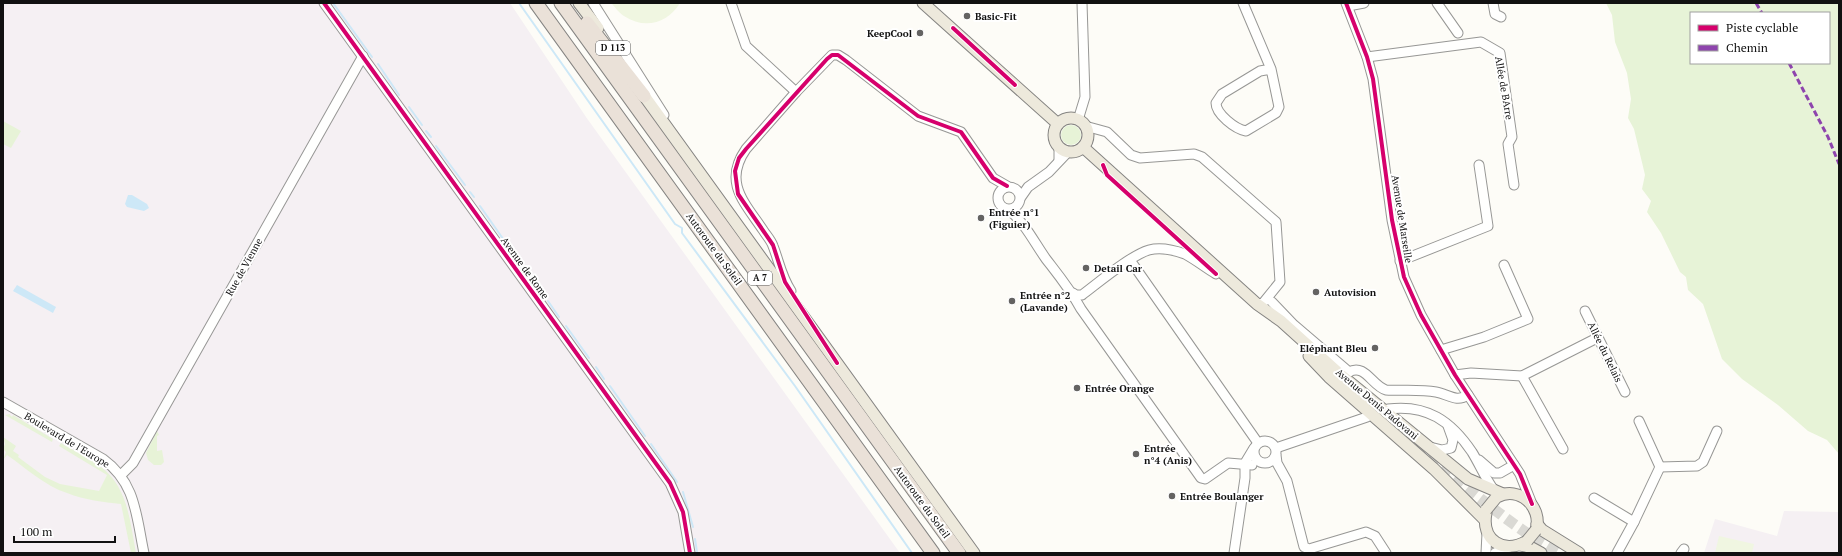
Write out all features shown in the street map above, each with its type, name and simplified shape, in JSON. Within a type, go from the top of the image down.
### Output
[{"type":"highway","name":"Autoroute du Soleil","points":[[536,3],[933,553]]},
{"type":"highway","name":"Autoroute du Soleil","points":[[561,3],[958,553]]},
{"type":"highway","points":[[571,3],[644,96]]},
{"type":"main road","name":"D 113","points":[[579,3],[615,52],[644,96],[974,553]]},
{"type":"main road","points":[[923,3],[953,28],[1058,124]]},
{"type":"main road","points":[[929,3],[953,28]]},
{"type":"main road","points":[[1067,119],[1087,128],[1083,147],[1079,150],[1063,150],[1056,143],[1054,133],[1058,124],[1067,119]]},
{"type":"main road","name":"Avenue Denis Padovani","points":[[1083,147],[1257,304],[1317,363],[1329,377],[1485,515]]},
{"type":"main road","name":"Avenue Denis Padovani","points":[[1216,274],[1347,377],[1468,479],[1500,494]]},
{"type":"main road","points":[[1317,363],[1394,429],[1404,435],[1347,377]]},
{"type":"main road","points":[[1519,545],[1536,527],[1536,515],[1532,504],[1518,495],[1500,494],[1485,515],[1487,532],[1496,543],[1530,547],[1541,553]]},
{"type":"main road","points":[[1536,527],[1579,553]]},
{"type":"street","name":"Avenue de Rome","points":[[324,3],[670,483],[683,512],[690,553]]},
{"type":"street","points":[[593,3],[695,166]]},
{"type":"street","points":[[731,3],[746,46],[796,92]]},
{"type":"street","points":[[1082,3],[1087,128],[1107,132],[1132,155],[1140,158],[1194,154],[1202,157],[1273,220],[1278,226],[1280,280],[1272,297],[1263,303],[1257,304]]},
{"type":"street","points":[[1244,3],[1272,69],[1279,107],[1276,113],[1246,131],[1237,127],[1218,112],[1216,102],[1222,94],[1260,71],[1272,69]]},
{"type":"street","points":[[1347,4],[1364,3]]},
{"type":"street","points":[[1437,3],[1458,33]]},
{"type":"street","points":[[1493,3],[1495,14],[1502,17]]},
{"type":"street","name":"Avenue de Marseille","points":[[1347,4],[1367,57],[1377,104],[1392,220],[1400,261],[1412,297],[1455,375],[1520,474],[1532,504]]},
{"type":"street","name":"Allée de BArre","points":[[1367,57],[1481,42],[1500,53],[1512,137],[1508,144],[1514,185]]},
{"type":"street","points":[[837,363],[785,282],[773,245],[738,194],[736,181],[737,165],[746,149],[796,92],[832,55],[838,55],[924,120],[956,129],[965,135],[993,178],[999,204],[1018,218],[1073,293],[1081,309],[1201,478],[1205,479],[1228,463],[1249,465],[1264,463],[1272,460],[1276,452],[1367,417]]},
{"type":"street","name":"Rue de Vienne","points":[[121,475],[133,463],[363,56]]},
{"type":"street","points":[[1009,210],[1019,202],[1028,187],[1049,172],[1059,160],[1063,150]]},
{"type":"street","points":[[1400,261],[1488,226],[1479,165]]},
{"type":"street","points":[[993,178],[1019,193],[1018,218]]},
{"type":"street","points":[[999,204],[999,195],[1010,187],[1028,187]]},
{"type":"street","points":[[1073,293],[1076,295],[1082,295],[1130,260],[1147,250],[1169,250],[1184,254],[1216,274]]},
{"type":"street","points":[[1140,275],[1139,266],[1147,250]]},
{"type":"street","points":[[1130,260],[1256,446],[1256,458],[1281,470]]},
{"type":"street","points":[[1441,350],[1484,337],[1528,319],[1504,265]]},
{"type":"street","points":[[1272,297],[1276,322]]},
{"type":"street","points":[[1272,297],[1294,325],[1347,377],[1358,369],[1362,370],[1380,388],[1386,390],[1436,392],[1455,399],[1464,398],[1468,395]]},
{"type":"street","name":"Allée du Relais","points":[[1585,311],[1625,392]]},
{"type":"street","points":[[1455,375],[1480,373],[1522,376],[1598,338]]},
{"type":"street","points":[[1522,376],[1563,449]]},
{"type":"street","name":"Boulevard de l'Europe","points":[[3,402],[103,459],[121,475],[129,488],[132,498],[144,553]]},
{"type":"street","points":[[1388,409],[1404,407],[1428,412],[1458,433],[1473,454],[1486,480],[1500,494],[1518,486],[1520,474]]},
{"type":"street","points":[[1617,553],[1660,468],[1639,421]]},
{"type":"street","points":[[1428,446],[1442,450],[1451,448],[1453,440],[1451,431],[1447,425]]},
{"type":"street","points":[[1660,468],[1697,466],[1703,462],[1717,430]]},
{"type":"street","points":[[1234,553],[1245,478],[1256,446],[1267,441],[1273,444],[1281,470],[1287,481],[1304,547],[1306,549],[1366,532],[1376,536],[1386,553]]},
{"type":"street","points":[[1473,454],[1494,473],[1500,473],[1514,465]]},
{"type":"street","points":[[1594,498],[1634,522]]},
{"type":"street","points":[[1486,553],[1487,532]]},
{"type":"street","points":[[1495,553],[1519,545]]},
{"type":"shaded area","points":[[3,3],[510,3],[586,117],[900,553],[3,553]]},
{"type":"shaded area","points":[[1784,511],[1839,512],[1839,553],[1704,553],[1715,519],[1777,536]]},
{"type":"green space","points":[[611,3],[680,3],[675,10],[663,20],[640,23],[624,16]]},
{"type":"green space","points":[[1606,3],[1839,3],[1839,454],[1827,440],[1808,431],[1778,405],[1742,379],[1722,359],[1703,304],[1688,290],[1686,277],[1680,272],[1661,233],[1647,212],[1651,201],[1642,189],[1645,175],[1634,129],[1628,118],[1631,99],[1627,73],[1615,42],[1612,15]]},
{"type":"green space","points":[[3,121],[21,131],[11,148],[3,144]]},
{"type":"green space","points":[[1067,125],[1075,125],[1081,131],[1081,139],[1075,145],[1067,145],[1061,139],[1061,131]]},
{"type":"green space","points":[[10,414],[12,417],[13,415],[53,439],[52,442],[5,415]]},
{"type":"green space","points":[[157,431],[159,435],[157,436],[157,451],[162,450],[164,462],[161,465],[154,465],[148,460],[146,453]]},
{"type":"green space","points":[[3,437],[16,446],[13,451],[19,455],[18,457],[45,477],[60,484],[99,491],[107,475],[59,446],[61,443],[101,467],[110,475],[122,495],[129,517],[136,553],[131,553],[121,504],[87,499],[67,493],[43,481],[7,455],[3,460],[6,452],[3,449],[5,444]]},
{"type":"green space","points":[[1719,536],[1754,544],[1752,553],[1715,553]]},
{"type":"water","points":[[128,195],[132,195],[147,204],[149,208],[144,211],[127,207],[125,204]]},
{"type":"water","points":[[17,285],[56,307],[53,313],[13,291]]},
{"type":"waterway","points":[[333,3],[372,57]]},
{"type":"waterway","points":[[519,3],[675,224],[682,228],[682,233],[795,386],[912,553]]},
{"type":"waterway","points":[[378,64],[399,95]]},
{"type":"waterway","points":[[409,107],[422,125]]},
{"type":"waterway","points":[[426,131],[431,137]]},
{"type":"waterway","points":[[436,146],[465,185]]},
{"type":"waterway","points":[[470,192],[474,197]]},
{"type":"waterway","points":[[480,206],[520,263]]},
{"type":"waterway","points":[[526,270],[542,293]]},
{"type":"waterway","points":[[548,301],[559,317]]},
{"type":"waterway","points":[[566,326],[589,358]]},
{"type":"waterway","points":[[596,367],[604,379]]},
{"type":"waterway","points":[[610,386],[645,436]]},
{"type":"waterway","points":[[651,444],[677,482]]},
{"type":"waterway","points":[[683,492],[693,527]]},
{"type":"waterway","points":[[695,539],[697,552]]},
{"type":"tunnel","points":[[1404,435],[1498,512],[1518,527],[1559,553]]},
{"type":"marked path","points":[[1756,3],[1761,12]]},
{"type":"marked path","points":[[1790,64],[1828,137],[1839,164]]},
{"type":"cycle path","points":[[324,3],[670,483],[683,512],[690,553]]},
{"type":"cycle path","points":[[1346,3],[1367,57],[1373,79],[1392,220],[1404,277],[1421,315],[1455,375],[1520,474],[1532,504]]},
{"type":"cycle path","points":[[953,28],[1015,85]]},
{"type":"cycle path","points":[[837,363],[785,282],[773,245],[738,194],[735,171],[739,158],[746,149],[827,59],[832,55],[838,55],[918,116],[961,132],[993,178],[1007,186]]},
{"type":"cycle path","points":[[1103,165],[1107,175],[1216,274]]},
{"type":"place","name":"Basic-Fit","points":[[967,16]]},
{"type":"place","name":"KeepCool","points":[[920,33]]},
{"type":"place","name":"Entrée n°1 (Figuier)","points":[[981,218]]},
{"type":"place","name":"Detail Car","points":[[1086,268]]},
{"type":"place","name":"Autovision","points":[[1316,292]]},
{"type":"place","name":"Entrée n°2 (Lavande)","points":[[1012,301]]},
{"type":"place","name":"Eléphant Bleu","points":[[1375,348]]},
{"type":"place","name":"Entrée Orange","points":[[1077,388]]},
{"type":"place","name":"Entrée n°4 (Anis)","points":[[1136,454]]},
{"type":"place","name":"Entrée Boulanger","points":[[1172,496]]}]
